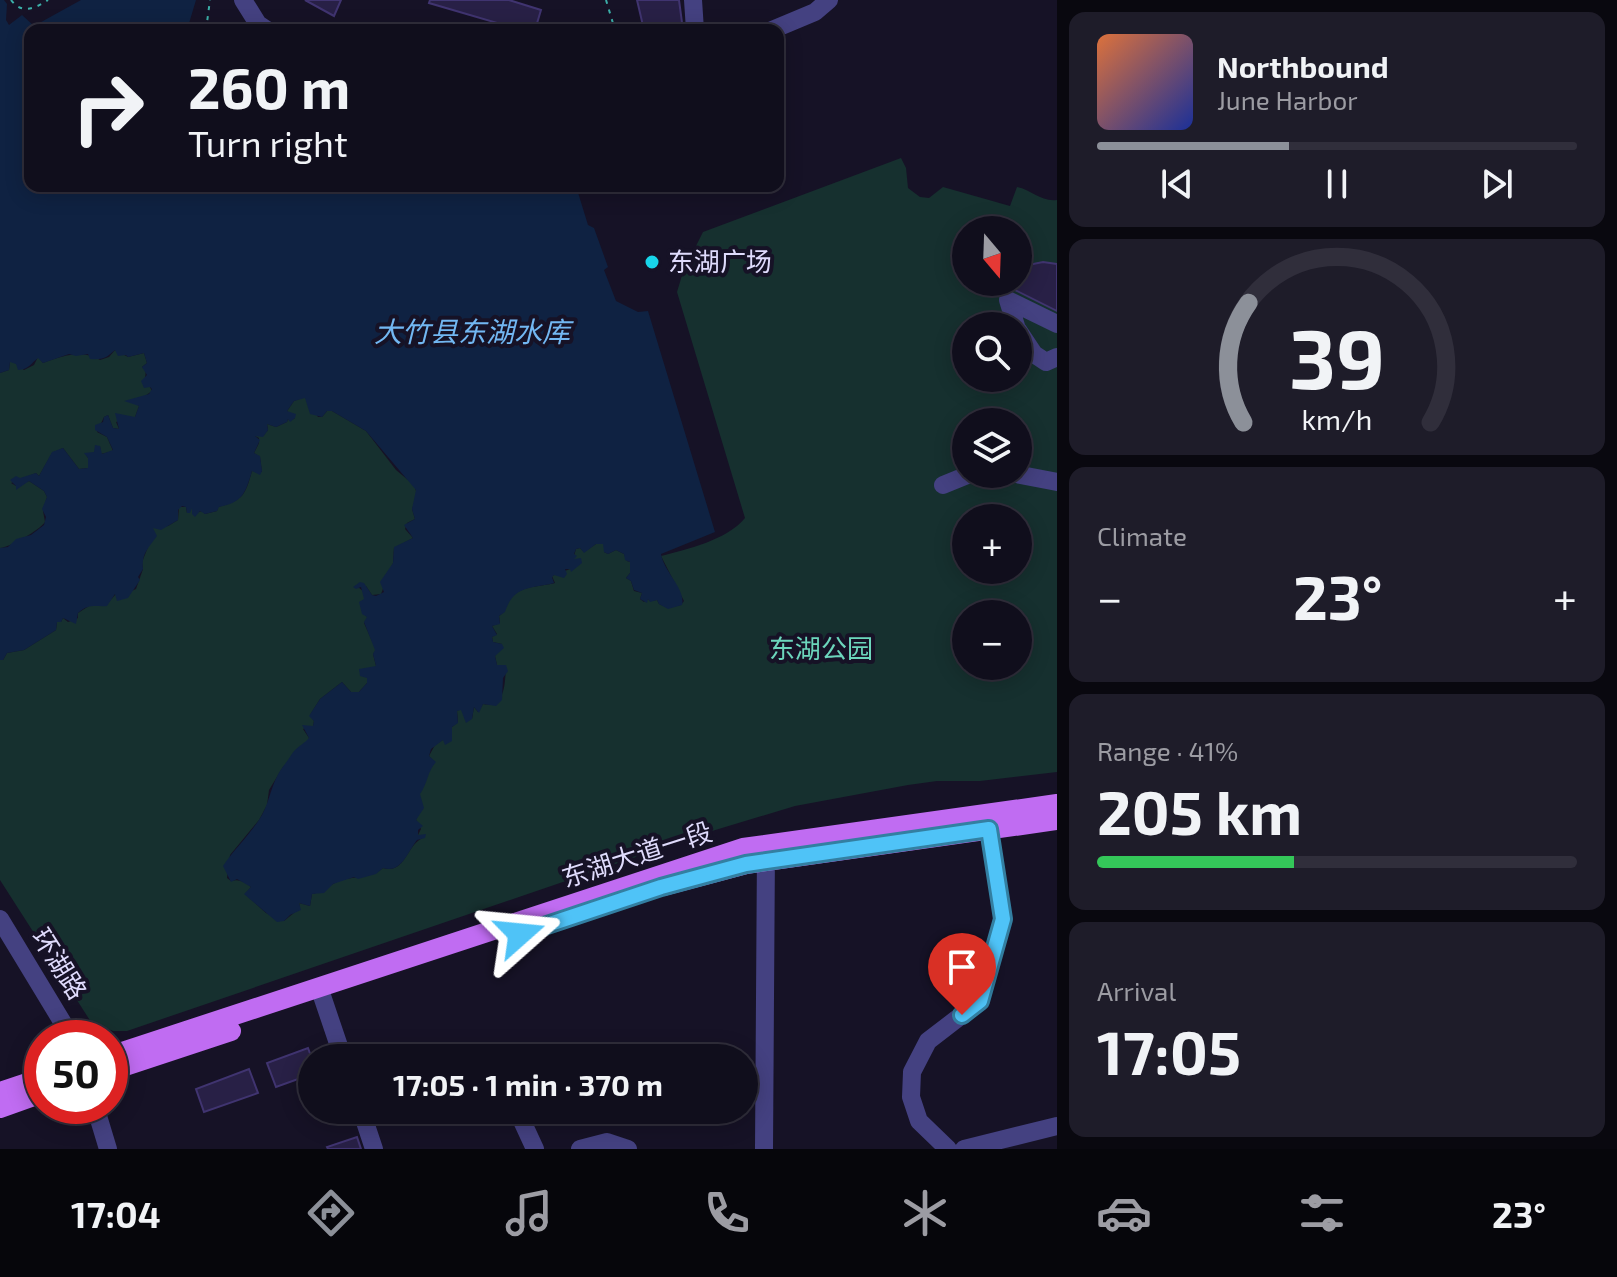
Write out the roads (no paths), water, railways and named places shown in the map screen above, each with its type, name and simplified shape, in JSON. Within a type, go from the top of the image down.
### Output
[{"type":"main road","name":"东湖大道一段","points":[[766,853],[1057,804]]},
{"type":"main road","name":"东湖大道一段","points":[[128,1064],[657,874],[743,848],[766,853],[1057,820]]},
{"type":"main road","name":"东湖大道一段","points":[[128,1051],[321,993]]},
{"type":"main road","points":[[0,1092],[24,1084]]},
{"type":"main road","points":[[0,1108],[24,1099]]},
{"type":"street","points":[[243,0],[258,24]]},
{"type":"street","points":[[693,0],[695,24]]},
{"type":"street","points":[[784,25],[815,12],[829,0]]},
{"type":"street","points":[[1012,312],[1008,300],[1057,324]]},
{"type":"street","points":[[1032,351],[1053,367]]},
{"type":"street","points":[[1032,477],[1057,482]]},
{"type":"street","points":[[943,485],[952,481]]},
{"type":"street","points":[[948,1149],[919,1121],[911,1097],[912,1072],[928,1041],[980,1001],[1003,919],[989,829]]},
{"type":"street","points":[[764,1149],[766,853]]},
{"type":"street","name":"环湖路","points":[[0,919],[61,1020]]},
{"type":"street","points":[[321,993],[338,1044]]},
{"type":"street","points":[[100,1124],[108,1149]]},
{"type":"street","points":[[366,1124],[374,1149]]},
{"type":"street","points":[[523,1124],[535,1149]]},
{"type":"street","points":[[964,1149],[1057,1126]]},
{"type":"street","points":[[580,1149],[607,1142],[628,1149]]},
{"type":"water","name":"大竹县东湖水库","points":[[0,0],[4,0],[9,25],[22,15],[32,24],[24,24],[24,192],[578,192],[588,225],[594,228],[608,267],[604,270],[616,301],[638,312],[648,311],[715,532],[661,554],[681,593],[682,605],[668,609],[657,600],[650,602],[648,599],[647,603],[640,599],[642,593],[634,590],[631,581],[626,578],[630,573],[630,562],[616,550],[608,554],[604,552],[603,544],[596,544],[584,553],[580,548],[576,549],[574,559],[581,558],[582,563],[571,572],[565,569],[567,574],[564,578],[554,575],[554,583],[530,588],[513,597],[505,612],[499,616],[500,624],[492,626],[497,635],[492,637],[493,642],[502,644],[504,648],[495,656],[497,665],[506,665],[508,671],[503,678],[502,700],[496,706],[483,704],[479,713],[474,707],[472,719],[466,723],[461,710],[457,711],[458,723],[452,727],[452,741],[445,745],[443,740],[431,749],[429,756],[436,762],[420,794],[424,808],[416,820],[423,826],[418,830],[418,835],[426,834],[425,838],[417,840],[403,861],[394,868],[383,868],[376,874],[333,884],[324,893],[312,894],[310,906],[299,903],[301,910],[277,922],[244,894],[251,887],[237,879],[231,882],[223,866],[262,815],[280,770],[309,738],[302,725],[313,726],[314,721],[309,716],[320,699],[342,682],[351,692],[359,692],[367,683],[367,678],[360,676],[359,669],[376,666],[375,650],[364,622],[367,617],[362,614],[359,602],[364,599],[361,587],[353,587],[360,582],[372,595],[384,592],[380,582],[393,563],[394,547],[413,538],[404,525],[415,519],[412,509],[416,490],[366,431],[332,411],[327,411],[322,417],[310,414],[305,398],[294,401],[287,411],[296,414],[295,418],[276,427],[267,424],[268,430],[263,437],[255,436],[260,440],[254,453],[260,456],[262,471],[260,475],[252,471],[245,492],[238,500],[219,507],[217,511],[205,514],[200,511],[195,517],[192,508],[187,513],[186,507],[182,506],[178,510],[178,520],[161,530],[153,528],[157,536],[146,551],[143,569],[138,577],[140,580],[128,598],[117,601],[115,594],[107,606],[86,608],[78,613],[76,624],[63,618],[57,622],[56,630],[24,650],[7,653],[0,660],[0,548],[31,535],[44,525],[46,517],[42,509],[47,497],[44,491],[29,481],[16,490],[10,480],[36,473],[39,476],[52,452],[63,448],[79,469],[88,468],[88,458],[84,453],[94,452],[95,445],[100,446],[102,454],[113,450],[107,437],[95,430],[95,425],[103,422],[108,415],[113,428],[119,429],[115,413],[135,417],[139,406],[124,401],[149,394],[152,389],[144,388],[141,381],[147,375],[142,367],[147,363],[144,353],[118,356],[115,350],[104,358],[94,359],[90,359],[88,354],[69,354],[43,363],[38,358],[28,367],[18,370],[16,364],[10,362],[9,370],[0,373]]},
{"type":"water","name":"大竹县东湖水库","points":[[81,0],[196,0],[189,24],[38,24]]},
{"type":"place","name":"东湖广场","points":[[652,262]]},
{"type":"park label","name":"东湖公园","points":[[821,649]]}]
